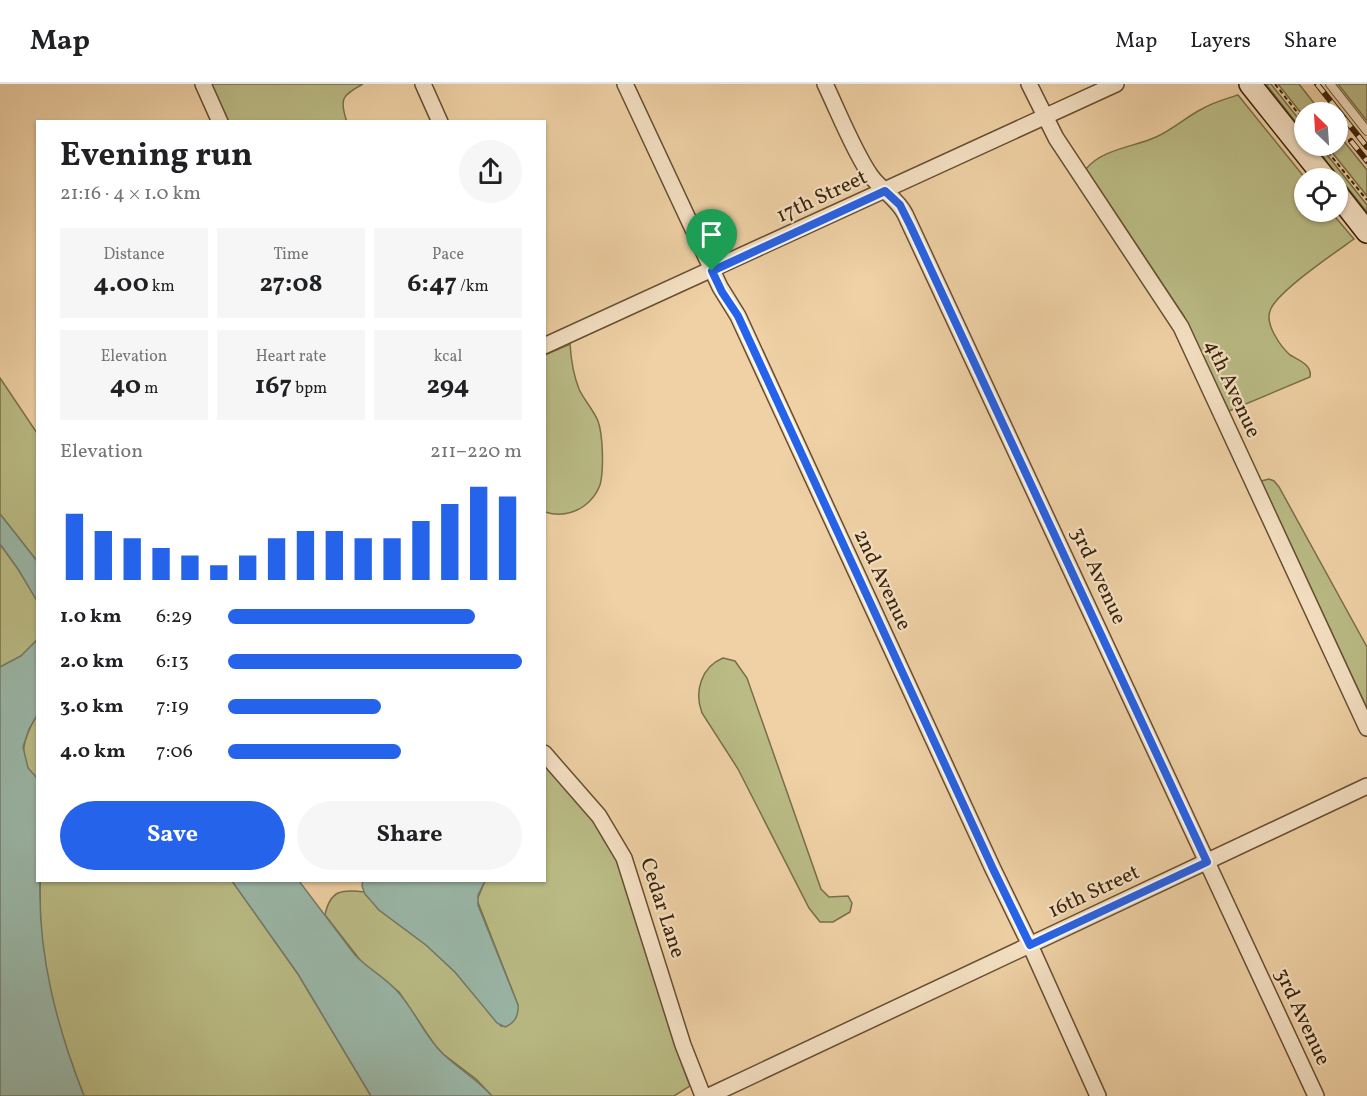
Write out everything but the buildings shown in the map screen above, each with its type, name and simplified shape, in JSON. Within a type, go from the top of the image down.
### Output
[{"type":"street","points":[[203,84],[219,120]]},
{"type":"street","points":[[423,84],[439,120]]},
{"type":"street","name":"2nd Avenue","points":[[625,84],[722,292],[738,316],[1098,1096]]},
{"type":"street","name":"3rd Avenue","points":[[825,84],[867,169],[900,205],[911,227],[1316,1096]]},
{"type":"street","name":"4th Avenue","points":[[1029,84],[1045,118],[1066,153],[1181,327],[1367,728]]},
{"type":"street","name":"17th Street","points":[[546,346],[1116,84]]},
{"type":"street","points":[[1250,84],[1317,168]]},
{"type":"street","points":[[1348,208],[1367,232]]},
{"type":"street","name":"Cedar Lane","points":[[546,755],[599,816],[624,858],[683,1045],[703,1096]]},
{"type":"street","name":"16th Street","points":[[709,1096],[1367,786]]},
{"type":"lane","points":[[1330,84],[1367,131]]},
{"type":"path","points":[[1275,84],[1294,108]]},
{"type":"path","points":[[1331,156],[1367,200]]},
{"type":"green space","points":[[210,84],[363,84],[344,98],[343,108],[346,120],[227,120]]},
{"type":"green space","points":[[1266,84],[1271,84],[1294,113],[1294,120]]},
{"type":"green space","points":[[1278,84],[1299,84],[1313,102],[1294,102],[1294,104]]},
{"type":"green space","points":[[1338,84],[1367,84],[1367,121]]},
{"type":"green space","points":[[1238,95],[1297,168],[1294,168],[1294,222],[1340,222],[1354,239],[1294,284],[1274,303],[1270,311],[1271,328],[1278,341],[1290,355],[1307,366],[1310,377],[1229,411],[1184,316],[1086,169],[1101,157],[1156,137],[1218,101]]},
{"type":"green space","points":[[1348,146],[1367,170],[1367,196],[1348,172],[1348,168],[1345,168],[1335,156],[1348,156]]},
{"type":"green space","points":[[1322,156],[1328,156],[1338,168],[1332,168]]},
{"type":"green space","points":[[1348,181],[1367,205],[1367,212],[1348,188]]},
{"type":"green space","points":[[570,344],[577,383],[598,421],[602,443],[602,471],[599,488],[587,504],[564,514],[546,512],[546,355]]},
{"type":"green space","points":[[0,378],[36,432],[36,560],[0,514]]},
{"type":"green space","points":[[1269,479],[1279,487],[1367,647],[1367,709],[1261,481]]},
{"type":"green space","points":[[0,544],[36,598],[36,641],[21,656],[0,667]]},
{"type":"green space","points":[[723,658],[735,661],[747,678],[821,889],[829,897],[848,896],[852,903],[850,912],[833,922],[820,922],[809,908],[738,769],[702,713],[699,697],[701,681],[709,667]]},
{"type":"green space","points":[[36,717],[36,777],[30,771],[24,755],[29,731]]},
{"type":"green space","points":[[546,764],[597,823],[621,866],[690,1086],[674,1096],[492,1096],[476,1079],[443,1054],[399,992],[364,965],[325,915],[330,900],[338,893],[365,892],[379,910],[426,945],[455,972],[501,1026],[505,1026],[513,1020],[518,1005],[477,900],[485,882],[546,882]]},
{"type":"green space","points":[[40,882],[233,882],[298,974],[371,1096],[84,1096],[59,1026],[50,990],[43,954]]},
{"type":"shaded area","points":[[0,514],[36,560],[36,599],[18,569],[0,544]]},
{"type":"shaded area","points":[[36,641],[36,717],[23,747],[28,768],[36,777],[36,882],[40,882],[42,937],[51,991],[65,1044],[84,1096],[0,1096],[0,667],[21,656]]},
{"type":"shaded area","points":[[233,882],[300,882],[355,955],[387,981],[403,998],[436,1047],[492,1096],[371,1096],[298,974]]},
{"type":"shaded area","points":[[363,882],[484,882],[478,895],[478,905],[518,1005],[518,1013],[514,1021],[505,1027],[497,1023],[455,972],[426,945],[379,910],[365,894]]},
{"type":"railway","points":[[1317,84],[1367,147]]},
{"type":"railway","points":[[1351,141],[1367,161]]},
{"type":"route","points":[[885,191],[903,209],[1207,862],[1030,945],[738,316],[722,292],[712,271],[885,191]]}]
